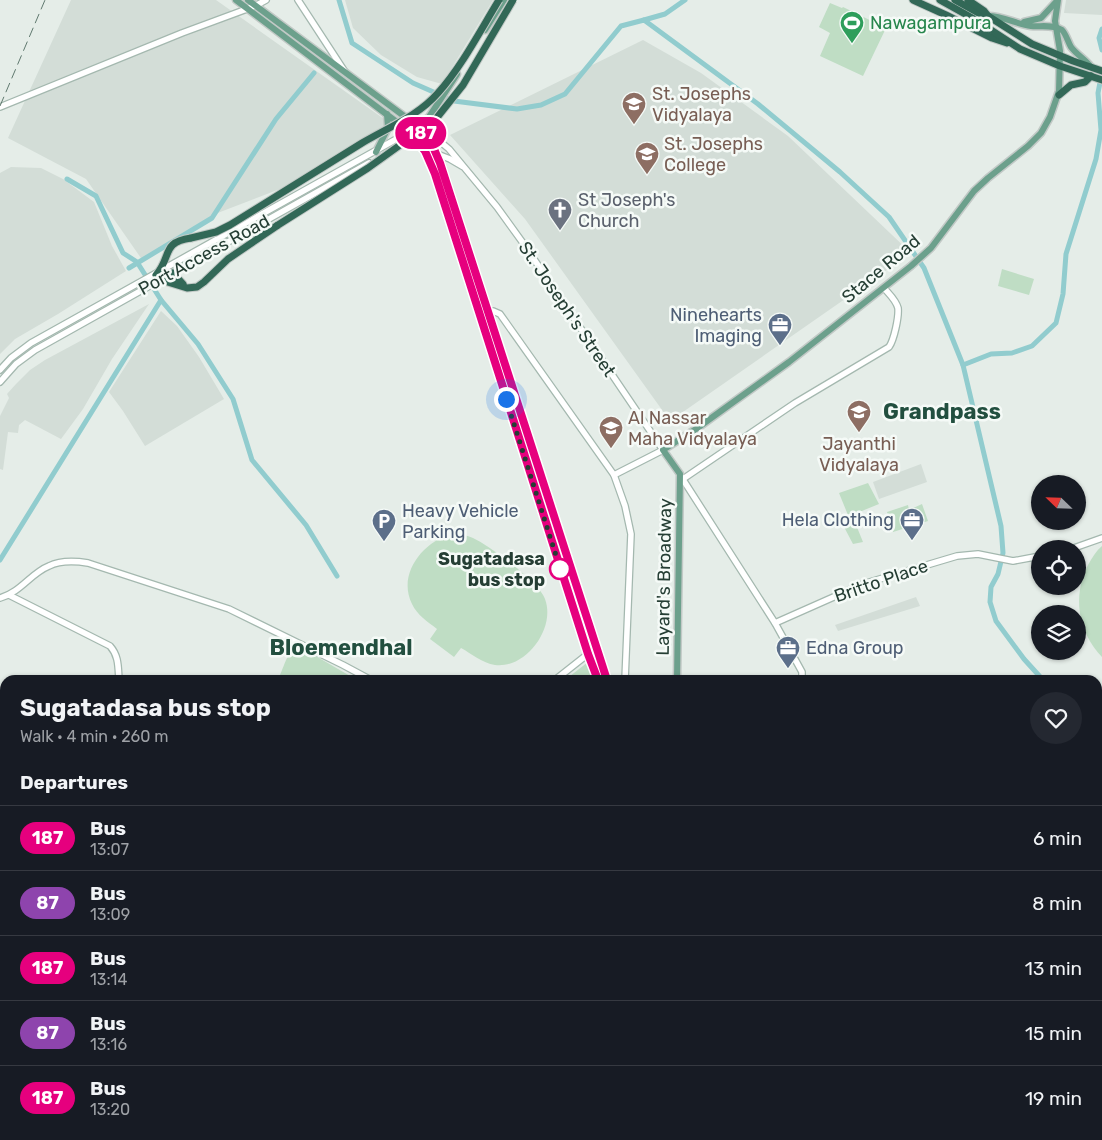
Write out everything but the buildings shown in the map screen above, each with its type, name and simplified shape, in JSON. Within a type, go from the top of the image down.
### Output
[{"type":"highway","points":[[499,0],[453,74],[426,105],[230,226],[216,232],[174,242],[170,247],[158,277],[187,288],[200,285],[228,259],[372,165],[431,123],[460,89],[512,0]]},
{"type":"highway","points":[[913,0],[946,14],[992,38],[1012,44]]},
{"type":"highway","points":[[940,0],[1029,53],[1102,80]]},
{"type":"highway","points":[[955,0],[982,15],[988,16]]},
{"type":"highway","points":[[968,0],[1023,40],[1096,69]]},
{"type":"highway","points":[[1059,95],[1071,85],[1085,82],[1092,77]]},
{"type":"highway","points":[[166,257],[178,281],[192,288]]},
{"type":"main road","points":[[236,0],[387,114],[412,135],[430,160],[596,675]]},
{"type":"main road","points":[[248,0],[422,132],[437,154],[605,675]]},
{"type":"main road","points":[[0,108],[266,0]]},
{"type":"main road","points":[[298,0],[345,72]]},
{"type":"main road","points":[[422,132],[504,0]]},
{"type":"main road","points":[[412,135],[422,132],[437,121],[512,0]]},
{"type":"main road","points":[[1020,23],[1041,18],[1058,0]]},
{"type":"main road","name":"Stace Road","points":[[663,450],[696,429],[789,362],[911,266],[929,250],[974,191],[1041,133],[1059,95],[1060,56],[1056,27],[1058,0]]},
{"type":"main road","points":[[988,16],[996,16],[1028,26],[1056,27],[1064,32],[1073,49],[1096,69]]},
{"type":"main road","points":[[376,152],[388,128],[387,114]]},
{"type":"main road","name":"St. Joseph's Street","points":[[422,132],[443,143],[468,170],[523,242],[663,450]]},
{"type":"main road","name":"Port Access Road","points":[[172,270],[376,152],[412,135]]},
{"type":"main road","name":"Port Access Road","points":[[0,370],[11,358],[31,343],[131,288],[172,270],[412,135]]},
{"type":"main road","name":"St. Joseph's Street","points":[[437,154],[450,159],[468,170]]},
{"type":"main road","name":"Port Access Road","points":[[0,382],[16,364],[35,350],[135,294],[158,277]]},
{"type":"main road","points":[[682,476],[795,403],[888,347],[892,342],[898,308],[884,288]]},
{"type":"main road","points":[[480,316],[488,312],[500,314],[614,475],[625,506],[631,534],[625,675]]},
{"type":"main road","points":[[614,475],[663,450],[682,476],[775,623],[802,675]]},
{"type":"main road","name":"Layard's Broadway","points":[[677,675],[682,476]]},
{"type":"main road","points":[[1086,544],[1102,538]]},
{"type":"main road","name":"Britto Place","points":[[775,623],[873,581],[957,556],[978,554],[1013,562],[1031,558]]},
{"type":"main road","points":[[1,597],[9,595],[47,566],[75,561],[88,563],[228,609],[362,675]]},
{"type":"main road","points":[[9,595],[110,646],[116,652],[118,658],[119,675]]},
{"type":"main road","points":[[562,675],[588,654],[595,644]]},
{"type":"shaded area","points":[[71,0],[216,0],[394,126],[311,177],[215,214],[143,261],[86,179],[8,138]]},
{"type":"shaded area","points":[[345,0],[493,0],[442,84],[417,77],[381,55],[353,28]]},
{"type":"shaded area","points":[[1066,0],[1102,0],[1102,15],[1064,13]]},
{"type":"shaded area","points":[[643,40],[701,73],[788,136],[911,253],[670,421],[525,219],[450,135]]},
{"type":"shaded area","points":[[11,167],[41,168],[63,179],[94,202],[112,246],[126,271],[15,339],[0,354],[0,173]]},
{"type":"shaded area","points":[[149,304],[112,359],[83,409],[61,439],[25,420],[19,425],[18,433],[8,432],[3,470],[0,469],[0,416],[9,398],[7,394],[16,384],[30,370],[45,360]]},
{"type":"shaded area","points":[[161,311],[177,326],[199,357],[224,399],[145,446],[109,392]]},
{"type":"shaded area","points":[[921,464],[927,482],[879,499],[873,482]]},
{"type":"shaded area","points":[[916,597],[920,606],[838,631],[835,625]]},
{"type":"green space","name":"Nawagampura","points":[[830,3],[843,7],[886,28],[863,76],[820,56],[830,33],[819,27]]},
{"type":"green space","points":[[1002,269],[1034,279],[1029,295],[998,286]]},
{"type":"green space","points":[[868,483],[879,504],[852,515],[863,542],[853,544],[843,525],[850,520],[839,493]]},
{"type":"green space","points":[[922,504],[928,521],[893,532],[887,512],[908,505],[909,510]]},
{"type":"green space","points":[[451,534],[470,537],[481,542],[524,574],[534,583],[545,599],[547,610],[546,622],[542,634],[527,654],[517,660],[506,665],[490,664],[461,648],[454,657],[430,639],[437,629],[417,612],[412,604],[408,593],[410,571],[422,552],[431,544]]},
{"type":"green space","points":[[1102,546],[1102,657],[1087,636],[1086,605],[1079,605],[1079,601],[1080,595],[1086,595],[1086,570],[1096,552]]},
{"type":"green space","points":[[295,644],[348,675],[280,675]]},
{"type":"green space","points":[[588,662],[592,675],[571,675]]},
{"type":"waterway","points":[[339,0],[352,43],[413,83],[454,101],[517,109],[541,105],[565,94],[621,26],[644,20],[758,104],[840,172],[889,217],[924,268],[963,365],[1001,526],[1003,553],[998,574],[991,587],[990,602],[996,621],[1038,675]]},
{"type":"waterway","points":[[644,20],[665,14],[685,0]]},
{"type":"waterway","points":[[1102,29],[1099,38],[1102,50]]},
{"type":"waterway","points":[[963,365],[991,354],[1012,353],[1032,346],[1056,323],[1063,294],[1066,254],[1096,159],[1101,130],[1098,93],[1102,72]]},
{"type":"waterway","points":[[129,268],[212,218],[276,119],[314,73]]},
{"type":"waterway","points":[[67,179],[96,196],[123,253],[137,262],[161,300]]},
{"type":"waterway","points":[[0,560],[161,300],[198,344],[233,399],[252,460],[306,525],[337,576]]},
{"type":"railway","points":[[0,106],[45,0]]},
{"type":"bus line","name":"187","points":[[596,675],[435,174],[425,151],[414,137],[423,132],[437,154],[605,675]]},
{"type":"place","name":"Nawagampura","points":[[852,44]]},
{"type":"place","name":"St. Josephs Vidyalaya","points":[[634,125]]},
{"type":"place","name":"St. Josephs College","points":[[647,175]]},
{"type":"place","name":"St Joseph's Church","points":[[560,231]]},
{"type":"place","name":"Ninehearts Imaging","points":[[780,346]]},
{"type":"place","name":"Jayanthi Vidyalaya","points":[[859,433]]},
{"type":"place","name":"Al Nassar Maha Vidyalaya","points":[[611,449]]},
{"type":"place","name":"Hela Clothing","points":[[912,541]]},
{"type":"place","name":"Heavy Vehicle Parking","points":[[384,542]]},
{"type":"place","name":"Sugatadasa bus stop","points":[[560,569]]},
{"type":"place","name":"Edna Group","points":[[788,669]]},
{"type":"district","name":"Grandpass","points":[[942,411]]},
{"type":"district","name":"Bloemendhal","points":[[341,647]]},
{"type":"route","points":[[506,399],[561,571],[560,569]]}]
